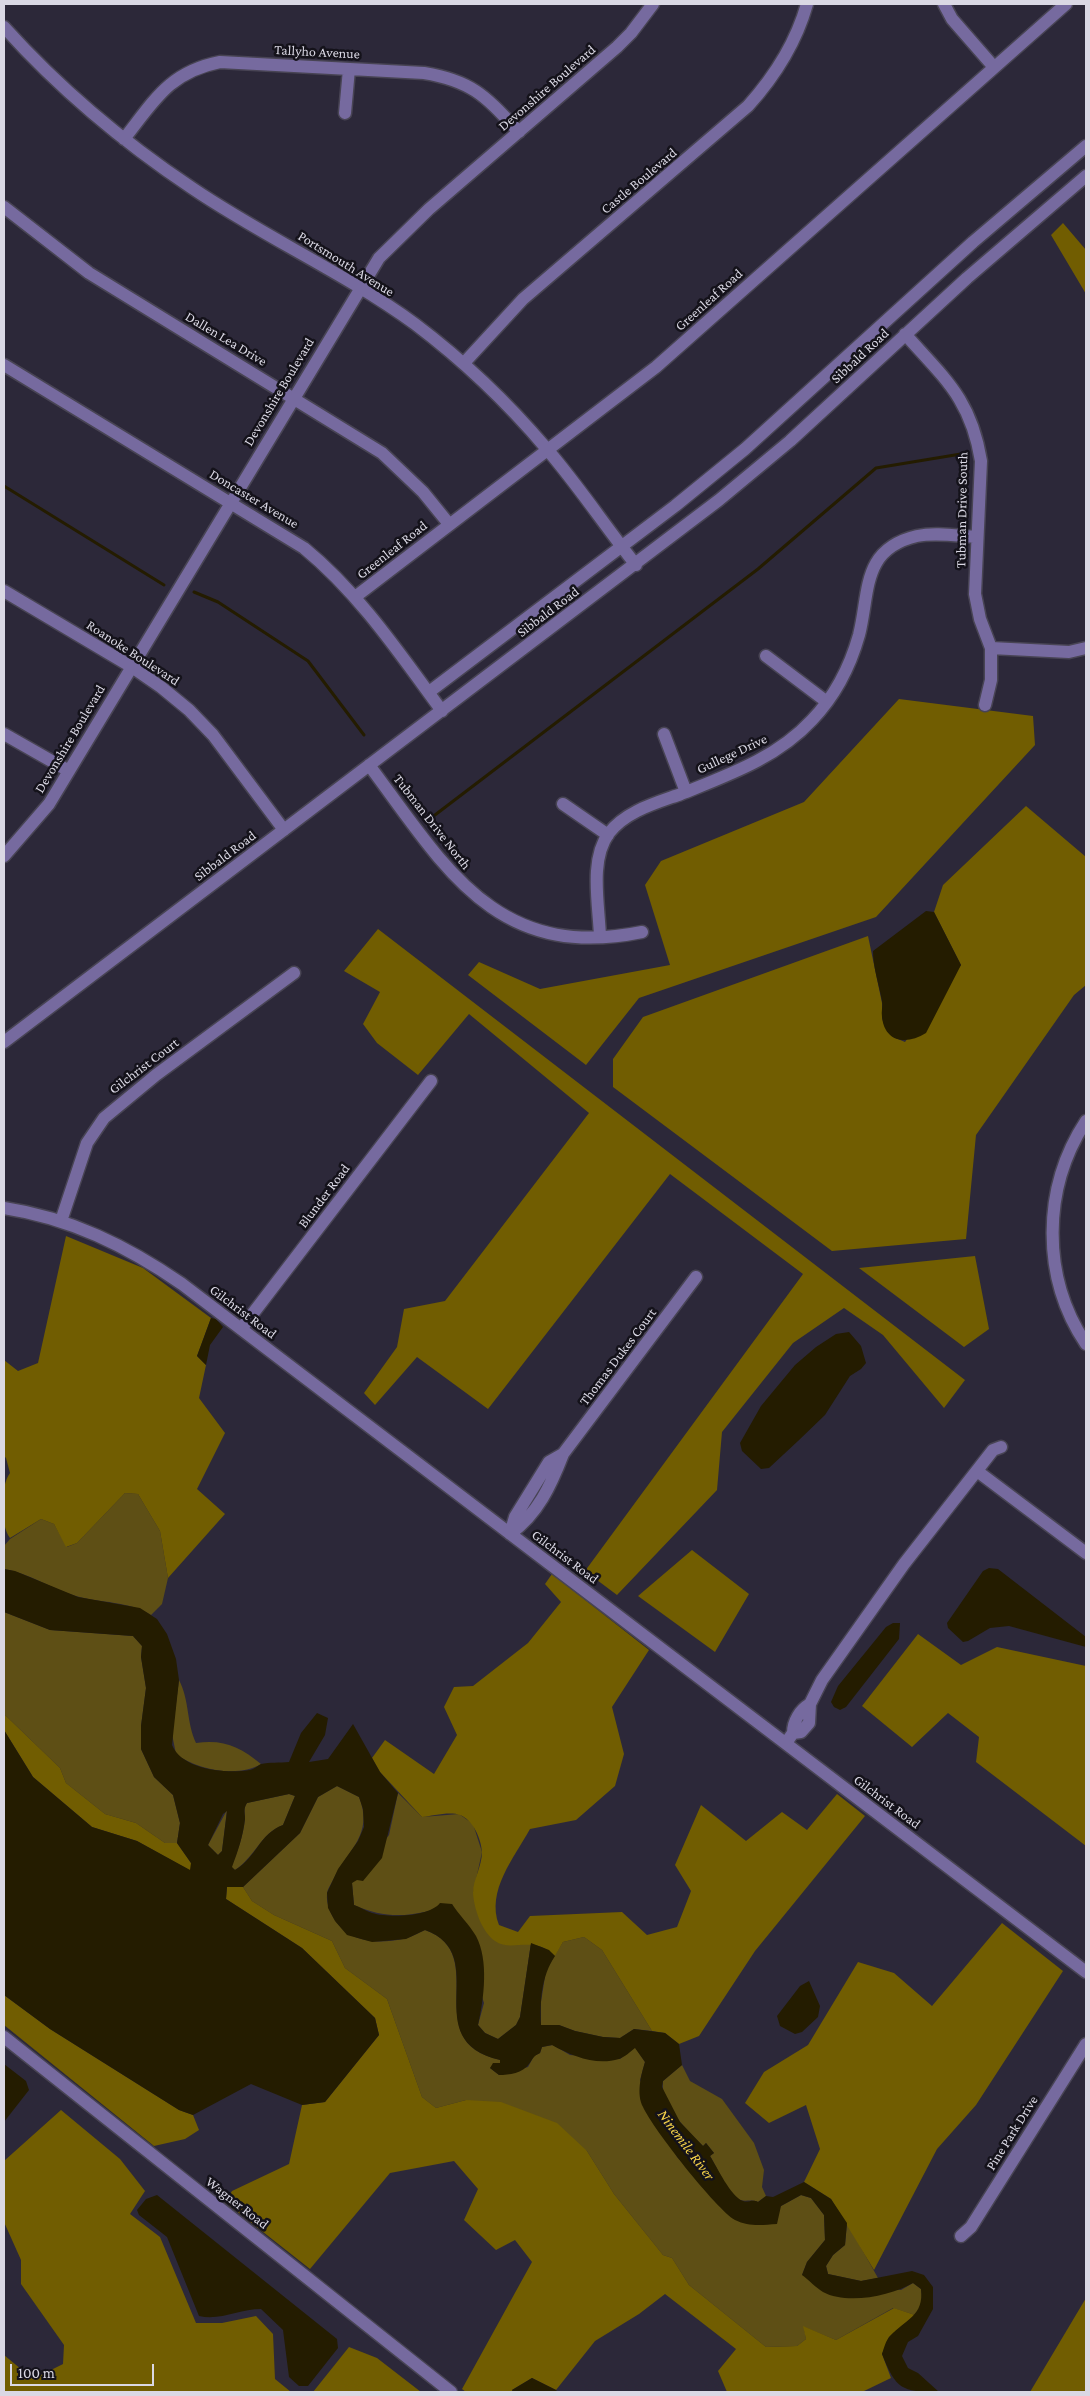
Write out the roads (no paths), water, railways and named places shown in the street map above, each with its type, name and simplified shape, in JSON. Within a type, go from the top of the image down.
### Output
[{"type":"street","name":"Devonshire Boulevard","points":[[4,856],[49,804],[359,288],[379,258],[403,232],[616,47],[631,33],[653,4]]},
{"type":"street","name":"Castle Boulevard","points":[[464,363],[523,299],[748,106],[777,70],[798,32],[807,4]]},
{"type":"street","points":[[944,4],[952,19],[993,66]]},
{"type":"street","name":"Greenleaf Road","points":[[355,597],[656,367],[993,66],[1066,4]]},
{"type":"street","name":"Portsmouth Avenue","points":[[4,27],[62,86],[124,139],[193,189],[359,288],[413,323],[464,363],[493,389],[548,450],[636,565]]},
{"type":"street","name":"Tallyho Avenue","points":[[124,139],[169,85],[184,74],[200,66],[220,62],[424,73],[454,79],[490,100],[519,132]]},
{"type":"street","points":[[345,113],[349,69]]},
{"type":"street","points":[[429,692],[745,449],[972,242],[1086,146]]},
{"type":"street","name":"Sibbald Road","points":[[4,1042],[636,565],[767,460],[967,278],[1086,176]]},
{"type":"street","name":"Dallen Lea Drive","points":[[4,207],[89,273],[294,397],[382,453],[423,492],[449,524]]},
{"type":"street","name":"Tubman Drive South","points":[[905,334],[955,391],[973,422],[981,461],[976,607],[991,648]]},
{"type":"street","name":"Doncaster Avenue","points":[[4,365],[304,548],[336,576],[355,597],[442,711]]},
{"type":"street","name":"Gullege Drive","points":[[600,936],[598,867],[608,835],[617,824],[628,816],[740,770],[781,748],[812,721],[828,702],[841,682],[852,654],[863,616],[869,576],[881,556],[898,543],[918,536],[977,537]]},
{"type":"street","name":"Roanoke Boulevard","points":[[4,591],[132,667],[189,710],[207,728],[284,830]]},
{"type":"street","points":[[985,705],[991,680],[991,648],[1069,652],[1086,648]]},
{"type":"street","points":[[766,656],[828,702]]},
{"type":"street","points":[[4,734],[69,771]]},
{"type":"street","points":[[664,734],[686,792]]},
{"type":"street","name":"Tubman Drive North","points":[[369,766],[442,863],[479,899],[511,918],[541,930],[573,936],[617,937],[642,932]]},
{"type":"street","points":[[563,804],[608,835]]},
{"type":"street","name":"Gilchrist Court","points":[[61,1221],[87,1143],[104,1118],[156,1075],[294,973]]},
{"type":"street","name":"Blunder Road","points":[[241,1329],[431,1081]]},
{"type":"street","points":[[1086,1121],[1067,1152],[1062,1167],[1055,1199],[1053,1239],[1054,1266],[1062,1298],[1068,1313],[1086,1344]]},
{"type":"street","name":"Gilchrist Road","points":[[4,1208],[61,1221],[101,1236],[150,1262],[510,1534],[789,1738],[1086,1972]]},
{"type":"street","name":"Thomas Dukes Court","points":[[510,1534],[515,1516],[549,1462],[563,1454],[696,1277]]},
{"type":"street","points":[[789,1738],[802,1732],[809,1723],[810,1704],[822,1680],[893,1580],[993,1450],[1001,1447]]},
{"type":"street","points":[[977,1471],[1086,1553]]},
{"type":"street","name":"Wagner Road","points":[[4,2037],[450,2392]]},
{"type":"street","name":"Pine Park Drive","points":[[961,2236],[971,2227],[1086,2044]]},
{"type":"water","points":[[926,911],[934,912],[961,965],[926,1033],[912,1039],[898,1039],[892,1037],[884,1026],[882,1001],[873,951]]},
{"type":"water","points":[[211,1318],[216,1319],[223,1327],[210,1345],[206,1365],[197,1356]]},
{"type":"water","points":[[849,1332],[861,1346],[866,1363],[861,1369],[850,1376],[825,1415],[769,1468],[761,1469],[742,1451],[740,1443],[761,1406],[795,1365],[816,1347],[836,1334]]},
{"type":"water","points":[[989,1568],[998,1569],[1086,1637],[1086,1647],[1009,1626],[990,1628],[963,1642],[948,1628],[947,1623],[983,1571]]},
{"type":"water","name":"Ninemile River","points":[[4,1569],[15,1571],[78,1597],[140,1608],[157,1619],[167,1634],[176,1659],[179,1680],[172,1745],[185,1760],[195,1765],[218,1770],[240,1771],[251,1770],[264,1763],[289,1762],[301,1733],[317,1713],[328,1718],[325,1735],[309,1762],[328,1759],[353,1724],[380,1772],[398,1793],[382,1858],[363,1881],[357,1880],[352,1883],[354,1905],[379,1915],[398,1916],[418,1914],[435,1908],[440,1903],[452,1904],[476,1936],[483,1956],[484,1980],[478,2025],[485,2033],[498,2039],[516,2025],[520,2017],[531,1943],[549,1950],[555,1956],[550,1964],[542,1989],[541,2025],[559,2025],[575,2031],[603,2037],[620,2038],[634,2029],[665,2033],[679,2044],[682,2065],[663,2081],[662,2087],[680,2122],[703,2146],[706,2143],[714,2153],[710,2156],[729,2188],[738,2198],[745,2201],[758,2202],[766,2196],[773,2197],[804,2182],[831,2199],[847,2223],[845,2245],[833,2255],[826,2266],[828,2274],[861,2281],[912,2271],[924,2275],[933,2287],[933,2309],[918,2336],[908,2342],[902,2356],[908,2368],[918,2373],[939,2392],[916,2391],[901,2386],[891,2375],[882,2354],[889,2338],[917,2311],[920,2305],[921,2289],[913,2283],[904,2288],[881,2295],[844,2298],[823,2292],[802,2275],[807,2262],[825,2240],[824,2215],[811,2198],[801,2195],[781,2206],[777,2224],[745,2224],[735,2220],[726,2213],[686,2168],[649,2118],[640,2096],[645,2062],[635,2048],[619,2059],[593,2061],[568,2053],[552,2045],[542,2047],[540,2053],[534,2056],[523,2070],[499,2075],[490,2068],[493,2063],[500,2063],[500,2060],[475,2050],[462,2035],[457,2017],[457,1977],[454,1958],[445,1942],[425,1930],[406,1939],[372,1942],[347,1935],[335,1921],[328,1908],[327,1893],[338,1869],[358,1841],[364,1827],[363,1809],[359,1797],[337,1786],[318,1797],[300,1833],[243,1887],[227,1887],[226,1899],[302,1948],[375,2018],[379,2035],[325,2102],[302,2105],[251,2084],[193,2115],[179,2110],[50,2029],[4,1995],[4,1730],[33,1777],[92,1827],[137,1841],[190,1870],[191,1863],[177,1843],[180,1823],[173,1795],[154,1777],[141,1749],[141,1726],[146,1688],[141,1657],[142,1646],[133,1636],[50,1630],[4,1612]],"holes":[[[289,1794],[295,1796],[283,1825],[268,1834],[248,1859],[235,1870],[232,1867],[242,1837],[247,1803]],[[227,1811],[222,1851],[218,1855],[208,1845],[223,1814]]]},
{"type":"water","points":[[893,1623],[900,1623],[899,1639],[846,1707],[840,1710],[834,1707],[831,1702],[838,1686],[886,1627]]},
{"type":"water","points":[[809,1981],[820,2006],[818,2017],[802,2032],[795,2034],[780,2026],[777,2016],[800,1986]]},
{"type":"water","points":[[4,2064],[26,2081],[29,2090],[4,2122]]},
{"type":"water","points":[[157,2195],[337,2339],[338,2348],[308,2386],[299,2386],[289,2377],[283,2330],[261,2309],[215,2317],[199,2316],[167,2237],[139,2215],[137,2210],[146,2199]]},
{"type":"water","points":[[532,2378],[558,2392],[513,2392],[512,2390]]},
{"type":"waterway","points":[[431,818],[758,569],[876,468],[967,453]]},
{"type":"waterway","points":[[4,486],[164,585]]},
{"type":"waterway","points":[[194,592],[218,602],[308,661],[364,735]]}]
